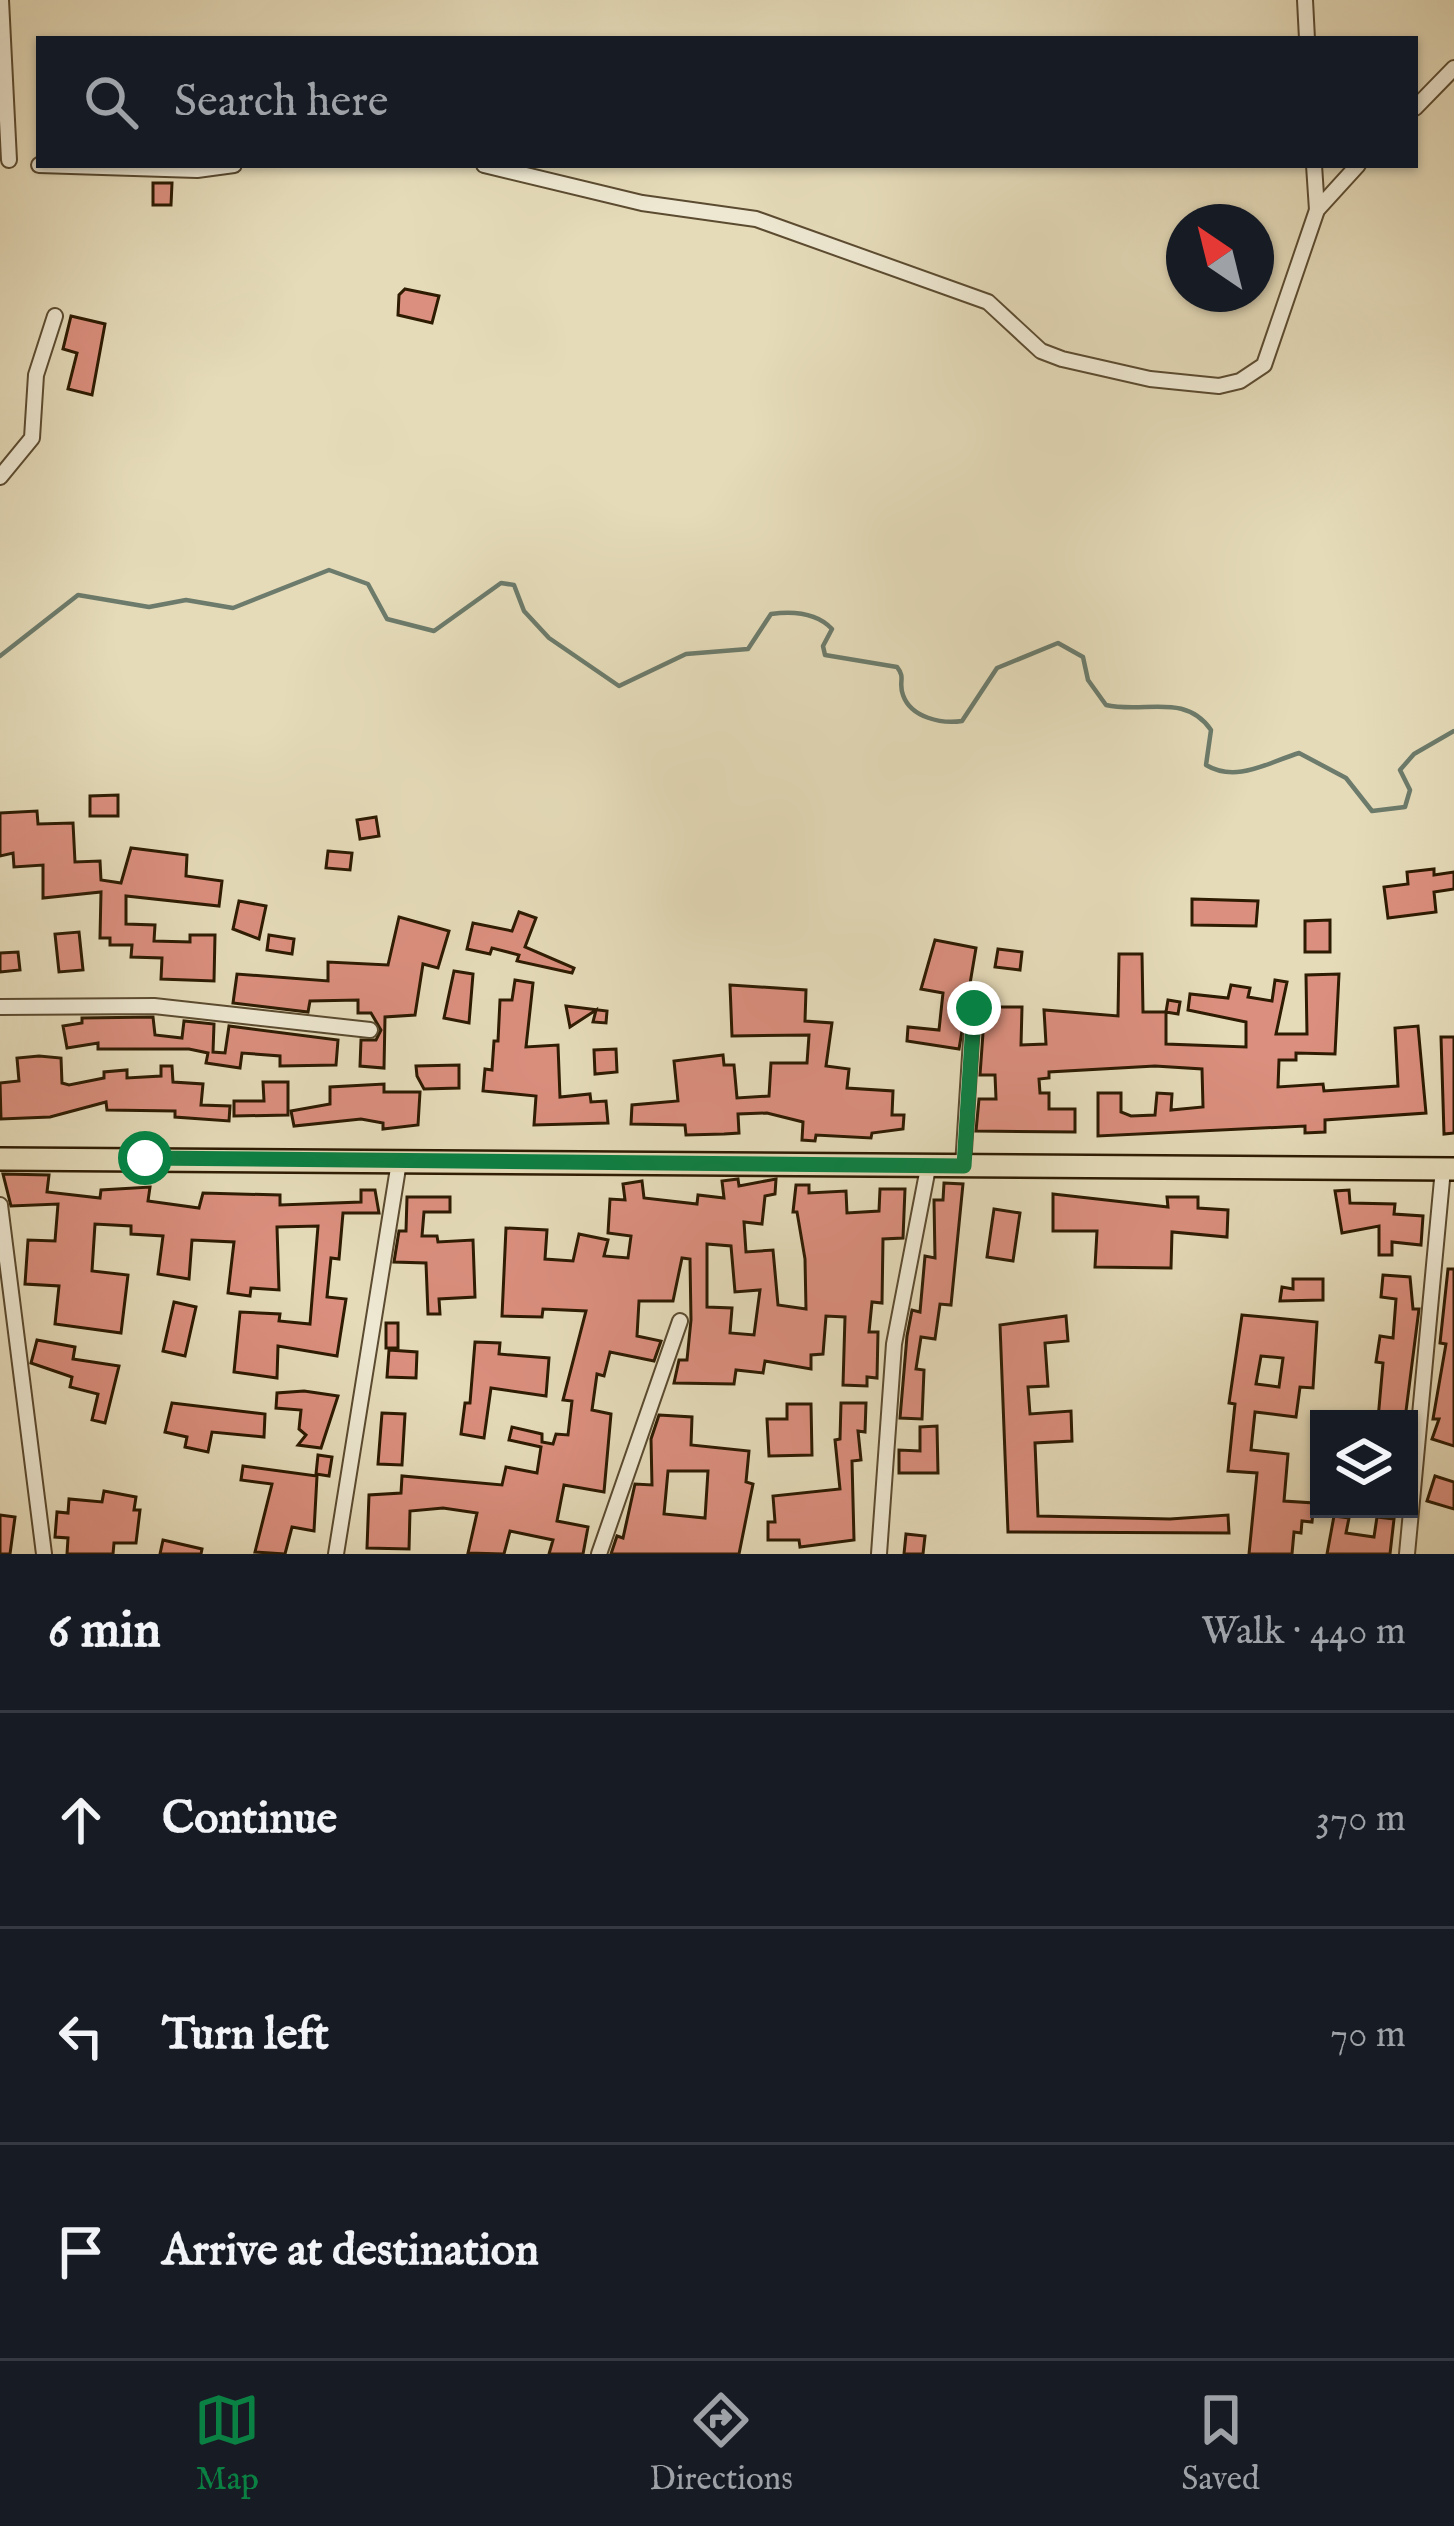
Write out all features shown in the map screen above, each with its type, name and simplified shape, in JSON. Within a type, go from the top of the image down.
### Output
[{"type":"main road","points":[[0,1159],[1449,1169]]},
{"type":"street","points":[[2,0],[4,160],[36,165]]},
{"type":"street","points":[[1305,0],[1307,36]]},
{"type":"street","points":[[1418,105],[1454,68]]},
{"type":"street","points":[[134,168],[212,168]]},
{"type":"street","points":[[496,168],[642,203],[756,220],[988,302],[1041,350],[1062,359],[1150,379],[1220,386],[1257,373],[1264,364],[1317,210],[1315,168]]},
{"type":"street","points":[[1317,210],[1355,168]]},
{"type":"street","points":[[0,477],[32,438],[36,375],[55,316]]},
{"type":"street","points":[[0,1007],[154,1006],[370,1030]]},
{"type":"street","points":[[964,1166],[974,1008]]},
{"type":"street","points":[[336,1554],[398,1162]]},
{"type":"street","points":[[879,1554],[894,1344],[928,1168]]},
{"type":"street","points":[[1407,1554],[1449,1169]]},
{"type":"street","points":[[0,1205],[44,1554]]},
{"type":"street","points":[[599,1554],[680,1322]]},
{"type":"building","points":[[153,183],[172,183],[171,205],[153,205]]},
{"type":"building","points":[[405,289],[439,296],[432,323],[398,315],[399,295]]},
{"type":"building","points":[[71,316],[105,324],[92,395],[68,389],[77,353],[63,349]]},
{"type":"building","points":[[118,795],[118,816],[90,816],[90,796]]},
{"type":"building","points":[[37,811],[38,824],[73,823],[75,862],[100,861],[101,880],[121,883],[131,848],[187,855],[186,876],[222,881],[219,906],[126,896],[126,924],[155,925],[154,941],[190,942],[190,935],[215,935],[214,981],[161,979],[162,958],[131,957],[132,945],[110,945],[110,938],[100,938],[101,892],[43,898],[43,865],[14,867],[13,853],[0,856],[0,813]]},
{"type":"building","points":[[376,817],[379,836],[360,839],[357,820]]},
{"type":"building","points":[[328,851],[352,853],[350,870],[326,868]]},
{"type":"building","points":[[1434,869],[1434,875],[1454,872],[1454,889],[1434,892],[1436,912],[1388,918],[1384,887],[1408,884],[1407,872]]},
{"type":"building","points":[[1192,899],[1258,901],[1256,926],[1192,925]]},
{"type":"building","points":[[239,901],[266,906],[259,939],[233,929]]},
{"type":"building","points":[[519,912],[536,918],[525,947],[574,968],[572,973],[517,961],[519,955],[492,948],[490,954],[467,949],[473,923],[512,931]]},
{"type":"building","points":[[399,917],[449,931],[438,968],[423,964],[415,1015],[385,1017],[384,1068],[360,1066],[361,1040],[376,1040],[381,1030],[371,1013],[358,1013],[358,1000],[310,1001],[308,1012],[233,1003],[237,974],[328,981],[328,962],[388,965]]},
{"type":"building","points":[[1330,920],[1330,952],[1305,952],[1305,921]]},
{"type":"building","points":[[79,932],[83,970],[59,972],[55,934]]},
{"type":"building","points":[[269,935],[294,939],[292,954],[267,950]]},
{"type":"building","points":[[935,940],[976,948],[959,1049],[907,1041],[908,1027],[939,1030],[943,993],[921,989]]},
{"type":"building","points":[[998,949],[1022,952],[1020,970],[995,967]]},
{"type":"building","points":[[18,952],[20,970],[0,972],[0,953]]},
{"type":"building","points":[[1119,954],[1142,954],[1143,1012],[1166,1012],[1166,1044],[1246,1047],[1246,1022],[1188,1010],[1190,994],[1228,998],[1231,985],[1250,988],[1248,997],[1272,1001],[1275,980],[1287,982],[1276,1034],[1307,1034],[1306,975],[1339,974],[1335,1054],[1296,1053],[1296,1060],[1279,1060],[1278,1087],[1323,1084],[1324,1091],[1398,1086],[1395,1028],[1418,1026],[1426,1113],[1325,1120],[1325,1132],[1305,1133],[1305,1126],[1098,1136],[1098,1093],[1121,1093],[1121,1112],[1131,1116],[1155,1115],[1157,1093],[1172,1094],[1171,1110],[1203,1107],[1202,1069],[1155,1066],[1049,1072],[1049,1078],[1039,1079],[1040,1093],[1049,1093],[1049,1109],[1075,1109],[1075,1132],[976,1131],[979,1099],[996,1099],[995,1075],[980,1075],[984,1019],[993,1019],[993,1007],[1022,1007],[1021,1045],[1046,1044],[1044,1010],[1118,1016]]},
{"type":"building","points":[[454,971],[473,974],[469,1023],[444,1018]]},
{"type":"building","points":[[515,980],[533,983],[526,1047],[558,1045],[560,1097],[590,1094],[591,1102],[606,1101],[608,1123],[534,1125],[536,1096],[483,1091],[485,1069],[492,1070],[494,1041],[498,1041],[500,1000],[512,1000]]},
{"type":"building","points":[[730,985],[806,990],[805,1021],[832,1023],[826,1066],[849,1069],[847,1088],[893,1091],[892,1115],[904,1115],[903,1129],[872,1133],[871,1138],[816,1135],[815,1141],[802,1140],[803,1122],[767,1113],[738,1114],[739,1133],[686,1135],[685,1125],[631,1124],[632,1105],[678,1101],[674,1061],[723,1055],[724,1065],[734,1065],[737,1098],[769,1096],[771,1063],[807,1063],[809,1035],[732,1036]]},
{"type":"building","points":[[1168,1000],[1180,1002],[1178,1014],[1166,1012]]},
{"type":"building","points":[[566,1006],[607,1011],[606,1023],[593,1022],[596,1010],[570,1027]]},
{"type":"building","points":[[153,1017],[155,1035],[182,1038],[184,1021],[214,1024],[213,1052],[225,1053],[229,1026],[338,1040],[336,1065],[280,1066],[280,1056],[242,1053],[240,1068],[206,1063],[208,1053],[189,1049],[98,1049],[98,1043],[67,1048],[63,1026],[82,1023],[82,1018]]},
{"type":"building","points":[[1441,1037],[1454,1037],[1454,1133],[1444,1134]]},
{"type":"building","points":[[616,1049],[617,1072],[595,1074],[594,1050]]},
{"type":"building","points":[[17,1058],[61,1058],[62,1083],[69,1085],[104,1078],[104,1072],[127,1070],[127,1078],[161,1076],[161,1066],[172,1066],[173,1082],[203,1084],[201,1105],[230,1106],[229,1121],[175,1117],[175,1111],[107,1110],[106,1102],[50,1117],[1,1119],[0,1083],[19,1081]]},
{"type":"building","points":[[459,1065],[459,1088],[424,1089],[417,1076],[416,1066]]},
{"type":"building","points":[[263,1082],[288,1082],[288,1115],[234,1116],[234,1101],[264,1101]]},
{"type":"building","points":[[384,1084],[384,1092],[420,1092],[418,1125],[383,1129],[383,1123],[361,1119],[294,1126],[291,1111],[330,1104],[330,1087]]},
{"type":"building","points":[[3,1174],[49,1175],[47,1192],[100,1198],[101,1190],[150,1187],[148,1201],[199,1208],[203,1193],[280,1195],[280,1205],[361,1202],[361,1190],[375,1190],[379,1213],[343,1213],[339,1259],[331,1258],[327,1297],[346,1299],[337,1356],[278,1346],[277,1378],[234,1372],[240,1312],[280,1314],[279,1321],[310,1324],[318,1226],[277,1227],[279,1290],[251,1288],[250,1296],[228,1293],[234,1242],[192,1240],[189,1279],[158,1274],[163,1236],[131,1234],[131,1226],[95,1224],[92,1271],[128,1275],[121,1333],[55,1324],[59,1286],[25,1284],[28,1240],[55,1241],[58,1204],[11,1206]]},
{"type":"building","points":[[738,1179],[739,1186],[776,1179],[775,1194],[765,1196],[762,1224],[744,1222],[746,1252],[773,1250],[778,1305],[806,1309],[805,1259],[797,1212],[793,1212],[796,1185],[809,1185],[809,1193],[846,1191],[847,1213],[879,1211],[880,1189],[905,1189],[903,1238],[883,1239],[882,1303],[872,1302],[869,1332],[878,1332],[877,1378],[867,1377],[867,1386],[843,1385],[845,1317],[826,1316],[823,1354],[811,1355],[811,1369],[765,1361],[763,1373],[736,1370],[734,1384],[674,1383],[679,1360],[687,1360],[691,1320],[690,1259],[682,1258],[673,1301],[639,1301],[637,1336],[661,1341],[654,1361],[610,1352],[604,1376],[597,1374],[592,1410],[611,1414],[604,1492],[564,1485],[557,1521],[588,1527],[583,1554],[549,1554],[553,1540],[510,1531],[504,1554],[468,1553],[477,1513],[443,1508],[410,1511],[409,1549],[367,1548],[369,1495],[401,1493],[402,1476],[502,1485],[506,1467],[537,1473],[541,1447],[509,1440],[512,1427],[542,1434],[542,1442],[553,1444],[556,1434],[568,1435],[572,1401],[563,1400],[586,1311],[543,1309],[542,1317],[502,1316],[506,1228],[547,1230],[545,1259],[573,1261],[579,1234],[608,1240],[604,1256],[628,1258],[631,1236],[608,1233],[610,1199],[625,1200],[623,1184],[642,1181],[644,1198],[697,1204],[698,1195],[724,1198],[722,1181]],"holes":[[[707,1244],[731,1246],[735,1292],[760,1290],[754,1335],[730,1333],[732,1308],[707,1307]]]},
{"type":"building","points":[[944,1183],[963,1184],[951,1305],[940,1304],[935,1339],[921,1337],[916,1369],[924,1370],[922,1419],[900,1418],[907,1336],[912,1310],[920,1312],[925,1256],[935,1258],[934,1200],[943,1200]]},
{"type":"building","points":[[1349,1190],[1350,1203],[1395,1204],[1394,1214],[1423,1216],[1421,1245],[1392,1242],[1392,1255],[1379,1255],[1379,1226],[1342,1233],[1335,1191]]},
{"type":"building","points":[[1053,1194],[1168,1207],[1167,1197],[1198,1197],[1198,1208],[1228,1210],[1227,1237],[1172,1232],[1171,1268],[1095,1267],[1097,1231],[1053,1231]]},
{"type":"building","points":[[407,1197],[450,1197],[450,1212],[424,1212],[422,1236],[437,1236],[438,1242],[473,1240],[475,1297],[439,1299],[440,1314],[428,1314],[426,1263],[394,1262],[399,1231],[406,1231]]},
{"type":"building","points":[[994,1209],[1020,1213],[1013,1261],[987,1257]]},
{"type":"building","points":[[1448,1269],[1454,1269],[1454,1446],[1432,1439],[1439,1419],[1433,1419],[1446,1344],[1440,1343]]},
{"type":"building","points":[[1383,1275],[1410,1277],[1413,1309],[1419,1309],[1406,1410],[1379,1410],[1380,1336],[1393,1338],[1396,1299],[1381,1297]]},
{"type":"building","points":[[1293,1279],[1323,1279],[1323,1300],[1280,1301],[1282,1287],[1293,1289]]},
{"type":"building","points":[[174,1302],[196,1307],[185,1356],[163,1351]]},
{"type":"building","points":[[1242,1315],[1317,1322],[1313,1388],[1300,1387],[1296,1417],[1255,1412],[1251,1450],[1288,1454],[1284,1501],[1310,1503],[1312,1522],[1302,1521],[1301,1533],[1294,1532],[1292,1554],[1249,1554],[1257,1473],[1228,1471],[1235,1404],[1229,1403]],"holes":[[[1261,1356],[1283,1358],[1279,1387],[1256,1384]]]},
{"type":"building","points":[[1066,1316],[1068,1341],[1045,1343],[1048,1386],[1028,1387],[1030,1414],[1071,1411],[1072,1441],[1035,1443],[1038,1516],[1170,1519],[1228,1515],[1229,1533],[1008,1532],[1000,1325]]},
{"type":"building","points":[[386,1323],[398,1323],[398,1348],[386,1348]]},
{"type":"building","points":[[37,1340],[75,1347],[73,1359],[119,1366],[105,1423],[92,1420],[98,1394],[70,1387],[72,1377],[31,1363]]},
{"type":"building","points":[[475,1342],[500,1343],[499,1354],[549,1358],[546,1396],[491,1388],[484,1438],[461,1434],[465,1403],[470,1403]]},
{"type":"building","points":[[389,1350],[417,1352],[416,1378],[387,1377]]},
{"type":"building","points":[[277,1393],[338,1396],[321,1448],[298,1445],[306,1435],[299,1429],[301,1410],[276,1408]]},
{"type":"building","points":[[172,1403],[265,1414],[264,1437],[212,1432],[208,1452],[185,1447],[187,1437],[165,1432]]},
{"type":"building","points":[[841,1403],[866,1403],[865,1432],[858,1431],[861,1460],[852,1461],[854,1540],[800,1547],[799,1540],[768,1540],[768,1522],[775,1522],[773,1496],[840,1489],[835,1440],[840,1439]]},
{"type":"building","points":[[787,1404],[811,1404],[812,1455],[769,1456],[767,1419],[787,1419]]},
{"type":"building","points":[[382,1413],[405,1414],[402,1465],[378,1464]]},
{"type":"building","points":[[659,1415],[692,1417],[691,1445],[749,1451],[746,1482],[753,1484],[739,1554],[611,1554],[617,1536],[623,1538],[635,1484],[652,1485],[651,1439]],"holes":[[[668,1471],[708,1471],[705,1518],[664,1514]]]},
{"type":"building","points":[[937,1426],[938,1473],[899,1473],[899,1450],[920,1451],[920,1427]]},
{"type":"building","points":[[318,1455],[332,1457],[329,1476],[316,1474]]},
{"type":"building","points":[[243,1466],[317,1476],[314,1531],[292,1527],[285,1554],[255,1552],[272,1484],[241,1480]]},
{"type":"building","points":[[1435,1476],[1454,1482],[1454,1509],[1427,1501]]},
{"type":"building","points":[[104,1491],[136,1497],[134,1510],[140,1510],[136,1543],[114,1543],[113,1554],[67,1554],[68,1538],[55,1537],[57,1512],[68,1513],[69,1499],[102,1502]]},
{"type":"building","points":[[0,1515],[15,1517],[10,1554],[0,1554]]},
{"type":"building","points":[[1334,1518],[1349,1518],[1346,1533],[1374,1537],[1377,1518],[1394,1519],[1390,1554],[1327,1554]]},
{"type":"building","points":[[906,1534],[925,1536],[923,1554],[904,1554]]},
{"type":"building","points":[[163,1540],[202,1549],[201,1554],[160,1554]]},
{"type":"waterway","points":[[0,656],[78,595],[149,607],[186,600],[233,608],[329,570],[368,584],[387,619],[434,631],[501,583],[514,585],[524,611],[549,638],[619,686],[686,654],[748,649],[771,614],[804,614],[832,629],[823,646],[825,655],[897,667],[907,703],[928,718],[945,721],[962,721],[997,668],[1058,643],[1083,657],[1088,680],[1106,705],[1176,708],[1201,718],[1211,730],[1206,765],[1240,772],[1299,753],[1346,778],[1372,811],[1405,807],[1410,790],[1400,770],[1414,754],[1454,731]]},
{"type":"route","points":[[145,1158],[964,1166],[974,1008]]}]
